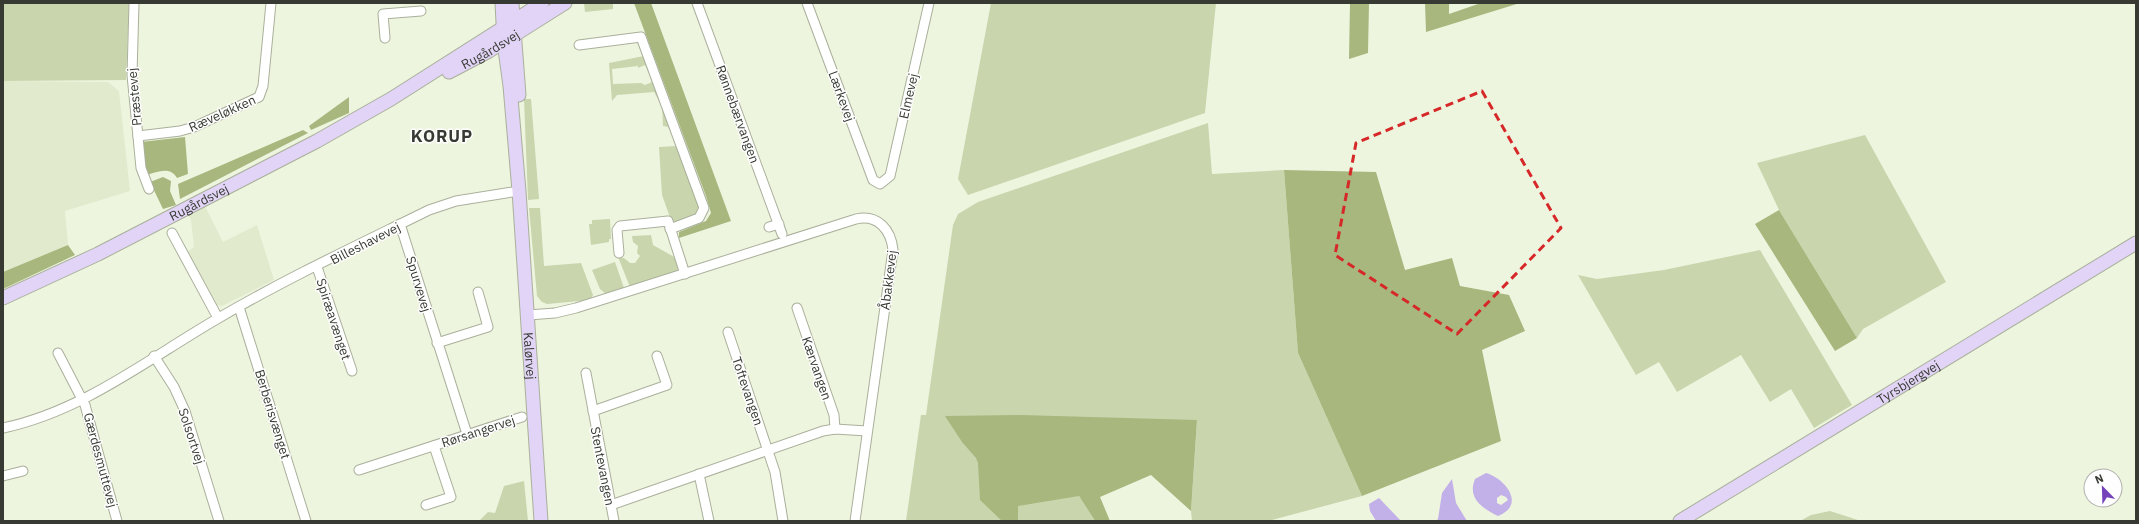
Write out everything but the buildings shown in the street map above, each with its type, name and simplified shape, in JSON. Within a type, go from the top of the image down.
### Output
[{"type":"street","name":"Præstevej","points":[[134,3],[131,63],[141,168],[149,189]]},
{"type":"street","name":"Ræveløkken","points":[[138,136],[180,131],[194,127],[259,97],[263,86],[271,3]]},
{"type":"street","name":"Kalørvej","points":[[502,3],[509,31]]},
{"type":"street","name":"Kalørvej","points":[[513,3],[509,31],[510,86],[528,315],[541,521]]},
{"type":"street","points":[[513,3],[521,6],[532,3]]},
{"type":"street","name":"Rugårdsvej","points":[[391,99],[425,84],[509,31],[542,3]]},
{"type":"street","points":[[509,31],[551,3]]},
{"type":"street","name":"Rugårdsvej","points":[[3,298],[98,254],[317,141],[509,31],[565,3]]},
{"type":"street","name":"Rønnebærvangen","points":[[697,3],[782,234]]},
{"type":"street","name":"Lærkevej","points":[[807,3],[873,180],[880,184]]},
{"type":"street","name":"Elmevej","points":[[880,184],[890,176],[929,3]]},
{"type":"street","points":[[385,38],[383,14],[397,8],[421,11]]},
{"type":"street","points":[[579,45],[641,37],[704,208],[699,218],[670,229]]},
{"type":"street","name":"Billeshavevej","points":[[3,428],[26,423],[83,400],[218,318],[429,210],[456,201],[519,191]]},
{"type":"street","name":"Åbakkevej","points":[[528,315],[561,312],[856,219],[873,219],[883,224],[892,240],[893,250],[855,521]]},
{"type":"street","points":[[619,253],[617,230],[620,226],[668,221],[685,274]]},
{"type":"street","name":"Spurvevej","points":[[400,224],[467,434]]},
{"type":"street","points":[[769,227],[778,224]]},
{"type":"street","points":[[172,233],[218,318]]},
{"type":"street","name":"Tyrsbjergvej","points":[[1680,521],[2136,243]]},
{"type":"street","name":"Spiræavænget","points":[[317,267],[352,371]]},
{"type":"street","points":[[437,343],[488,326],[478,292]]},
{"type":"street","name":"Berberisvænget","points":[[239,307],[306,521]]},
{"type":"street","name":"Kærvangen","points":[[797,308],[834,415],[835,429]]},
{"type":"street","name":"Toftevangen","points":[[728,332],[768,450],[779,491],[783,521]]},
{"type":"street","points":[[58,353],[83,400]]},
{"type":"street","name":"Solsortvej","points":[[154,356],[174,387],[184,411],[219,521]]},
{"type":"street","name":"Stentevangen","points":[[593,411],[667,385],[657,356]]},
{"type":"street","name":"Stentevangen","points":[[586,373],[614,521]]},
{"type":"street","name":"Gærdesmuttevej","points":[[83,400],[117,521]]},
{"type":"street","name":"Rørsangervej","points":[[359,470],[522,417]]},
{"type":"street","points":[[611,505],[823,431],[835,429],[867,431]]},
{"type":"street","name":"Rørsangervej","points":[[426,505],[451,497],[434,446]]},
{"type":"street","points":[[8,478],[22,472]]},
{"type":"street","points":[[699,474],[709,521]]},
{"type":"highlighted area","points":[[1482,91],[1561,228],[1457,334],[1335,255],[1356,143]]},
{"type":"shaded area","points":[[3,3],[129,3],[126,80],[3,81]]},
{"type":"shaded area","points":[[584,3],[613,3],[613,9],[585,12]]},
{"type":"shaded area","points":[[991,3],[1216,3],[1205,113],[968,195],[958,179]]},
{"type":"shaded area","points":[[644,56],[649,71],[645,65],[638,68],[638,66],[612,69],[613,84],[641,83],[645,85],[652,82],[650,77],[652,77],[672,130],[671,132],[668,127],[663,126],[662,106],[654,92],[617,95],[612,101],[609,63]]},
{"type":"shaded area","points":[[3,81],[108,82],[119,91],[130,191],[65,211],[68,245],[3,272]]},
{"type":"shaded area","points":[[524,99],[531,99],[539,199],[528,200]]},
{"type":"shaded area","points":[[1208,123],[1212,174],[1284,170],[1298,353],[1362,496],[1268,521],[1192,521],[1191,511],[1197,420],[1079,496],[1095,521],[906,521],[921,415],[926,415],[953,225],[958,214],[978,202]]},
{"type":"shaded area","points":[[1865,135],[1946,282],[1863,329],[1857,338],[1779,210],[1757,163]]},
{"type":"shaded area","points":[[674,140],[699,204],[696,215],[676,222],[671,220],[662,195],[659,147],[676,146]]},
{"type":"shaded area","points":[[205,206],[223,242],[257,225],[274,280],[222,306],[216,305],[188,251],[194,247],[191,220],[188,214]]},
{"type":"shaded area","points":[[529,208],[540,208],[544,266],[581,263],[593,295],[590,300],[547,304],[542,302],[537,296]]},
{"type":"shaded area","points":[[610,219],[611,239],[609,239],[609,242],[591,245],[589,224],[592,224],[592,220]]},
{"type":"shaded area","points":[[651,235],[653,245],[676,258],[678,270],[676,273],[630,287],[618,257],[624,258],[630,263],[635,263],[640,256],[637,253],[638,246],[633,242],[632,236]]},
{"type":"shaded area","points":[[1760,250],[1852,405],[1814,428],[1791,389],[1770,402],[1741,355],[1677,392],[1659,362],[1636,375],[1578,275],[1597,279],[1664,270]]},
{"type":"shaded area","points":[[615,262],[624,288],[623,290],[606,294],[600,289],[592,270]]},
{"type":"shaded area","points":[[1486,473],[1493,476],[1506,486],[1512,499],[1511,505],[1506,511],[1498,516],[1487,510],[1478,502],[1473,492],[1475,479]],"holes":[[[1501,495],[1506,497],[1508,500],[1501,505],[1497,503],[1497,498]]]},
{"type":"shaded area","points":[[1452,479],[1456,503],[1467,521],[1436,521],[1438,519],[1442,493]]},
{"type":"shaded area","points":[[524,481],[528,521],[479,521],[488,512],[495,513],[504,486]]},
{"type":"shaded area","points":[[1379,498],[1401,521],[1376,521],[1370,511],[1369,504]]},
{"type":"shaded area","points":[[1830,511],[1861,521],[1800,521],[1811,515]]},
{"type":"green space","points":[[634,3],[651,3],[731,221],[679,238],[679,232],[706,221],[711,213]]},
{"type":"green space","points":[[1350,3],[1369,3],[1368,53],[1349,59]]},
{"type":"green space","points":[[1425,3],[1449,3],[1449,14],[1481,3],[1520,3],[1426,32]]},
{"type":"green space","points":[[349,97],[349,113],[311,130],[309,126]]},
{"type":"green space","points":[[303,130],[308,133],[180,199],[178,184]]},
{"type":"green space","points":[[185,137],[188,174],[177,178],[174,174],[167,171],[147,175],[141,142]]},
{"type":"green space","points":[[1284,170],[1376,172],[1405,270],[1452,258],[1460,286],[1509,295],[1525,331],[1482,350],[1501,441],[1362,496],[1298,353]]},
{"type":"green space","points":[[163,177],[171,181],[170,191],[176,205],[163,209],[150,182]]},
{"type":"green space","points":[[1779,210],[1857,338],[1835,351],[1755,224]]},
{"type":"green space","points":[[68,245],[75,255],[3,289],[3,272]]},
{"type":"green space","points":[[1020,415],[1197,420],[1191,511],[1151,475],[1100,497],[1110,521],[1095,521],[1079,496],[1018,506],[1018,521],[1002,521],[980,500],[978,463],[976,458],[962,442],[945,416]]},
{"type":"district","name":"KORUP","points":[[442,136]]}]
